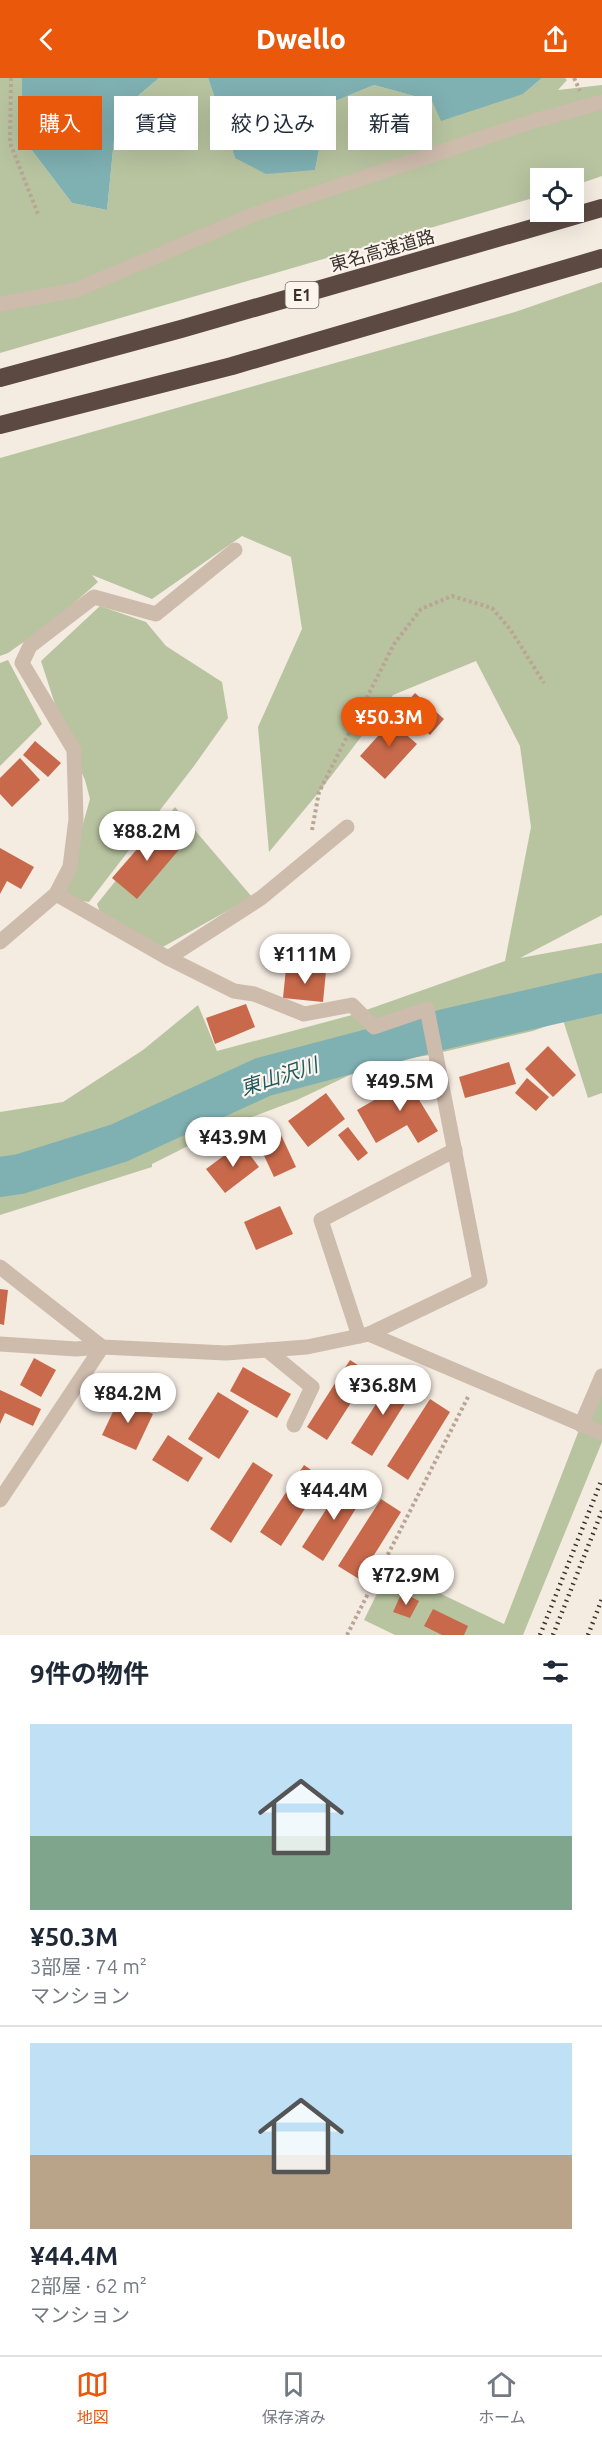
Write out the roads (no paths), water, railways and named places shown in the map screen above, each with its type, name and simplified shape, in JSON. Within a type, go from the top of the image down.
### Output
[{"type":"highway","name":"東名高速道路","points":[[0,378],[295,297],[602,208]]},
{"type":"highway","points":[[0,425],[232,366],[602,258]]},
{"type":"street","points":[[0,304],[76,290],[255,214],[534,121],[602,102]]},
{"type":"street","points":[[0,942],[56,894],[70,867],[76,819],[74,750],[22,663],[30,646],[94,597],[156,614],[235,550]]},
{"type":"street","points":[[168,958],[261,898],[347,827]]},
{"type":"street","points":[[0,1344],[76,1349],[102,1347],[226,1353],[307,1347],[364,1335],[480,1281],[427,1010],[374,1027],[352,1005],[304,1014],[254,994],[234,991],[168,958],[56,894]]},
{"type":"street","points":[[455,1150],[321,1220],[364,1335],[477,1379],[602,1433]]},
{"type":"street","points":[[0,1268],[102,1347]]},
{"type":"street","points":[[0,1500],[102,1347]]},
{"type":"street","points":[[267,1350],[312,1388],[294,1425]]},
{"type":"street","points":[[580,1425],[602,1376]]},
{"type":"water","points":[[22,78],[159,78],[138,96],[114,96],[114,140],[107,210],[72,203],[32,150],[102,150],[102,96],[22,96]]},
{"type":"water","points":[[208,78],[542,78],[523,94],[441,121],[432,96],[414,96],[374,85],[336,101],[336,96],[214,96]]},
{"type":"water","points":[[232,150],[319,150],[315,170],[266,174],[235,158]]},
{"type":"waterway","name":"東山沢川","points":[[0,1177],[20,1174],[119,1143],[263,1077],[445,1029],[602,993]]},
{"type":"railway","points":[[540,1635],[602,1479]]},
{"type":"railway","points":[[553,1635],[602,1511]]},
{"type":"railway","points":[[588,1635],[602,1599]]}]
